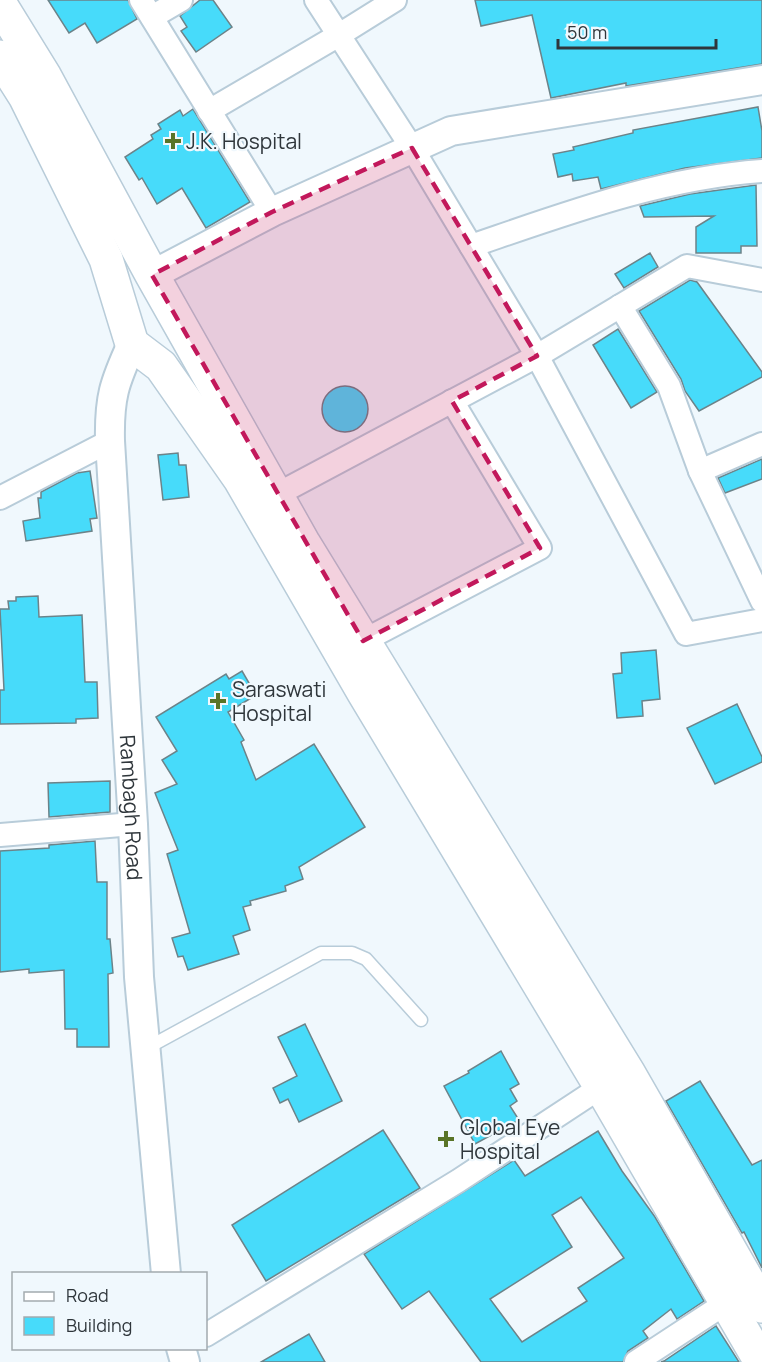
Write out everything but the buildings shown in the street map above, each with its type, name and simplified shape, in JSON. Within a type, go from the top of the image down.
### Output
[{"type":"main road","points":[[0,4],[45,77],[146,264],[276,495],[629,1074],[762,1306]]},
{"type":"main road","points":[[0,57],[25,96],[110,268],[132,344],[161,366],[240,479],[364,693],[601,1088],[761,1362]]},
{"type":"main road","points":[[110,268],[121,261],[146,264]]},
{"type":"main road","points":[[161,366],[173,361],[191,343]]},
{"type":"street","points":[[181,0],[146,9],[272,212]]},
{"type":"street","points":[[316,0],[412,148],[537,356],[686,634],[762,620]]},
{"type":"street","points":[[209,111],[395,0]]},
{"type":"street","points":[[146,264],[272,212],[451,130],[762,81]]},
{"type":"street","points":[[471,246],[608,200],[725,173],[762,171]]},
{"type":"street","points":[[276,495],[537,356],[687,266],[762,280]]},
{"type":"street","points":[[620,306],[669,386],[700,471],[762,601]]},
{"type":"street","name":"Rambagh Road","points":[[132,344],[115,381],[109,410],[110,441],[133,824],[139,977],[166,1272]]},
{"type":"street","points":[[363,641],[540,548],[452,401]]},
{"type":"street","points":[[0,498],[110,441]]},
{"type":"street","points":[[700,471],[762,444]]},
{"type":"street","points":[[0,835],[133,824]]},
{"type":"street","points":[[207,1334],[458,1181],[601,1088]]},
{"type":"street","points":[[636,1362],[726,1303]]},
{"type":"lane","points":[[146,1048],[321,953],[352,952],[366,959],[421,1020]]},
{"type":"highlighted area","points":[[412,148],[537,356],[452,401],[540,548],[363,641],[152,275],[272,212]]},
{"type":"place","name":"J.K. Hospital","points":[[173,141]]},
{"type":"place","name":"Saraswati Hospital","points":[[218,701]]},
{"type":"place","name":"Global Eye Hospital","points":[[446,1139]]}]
